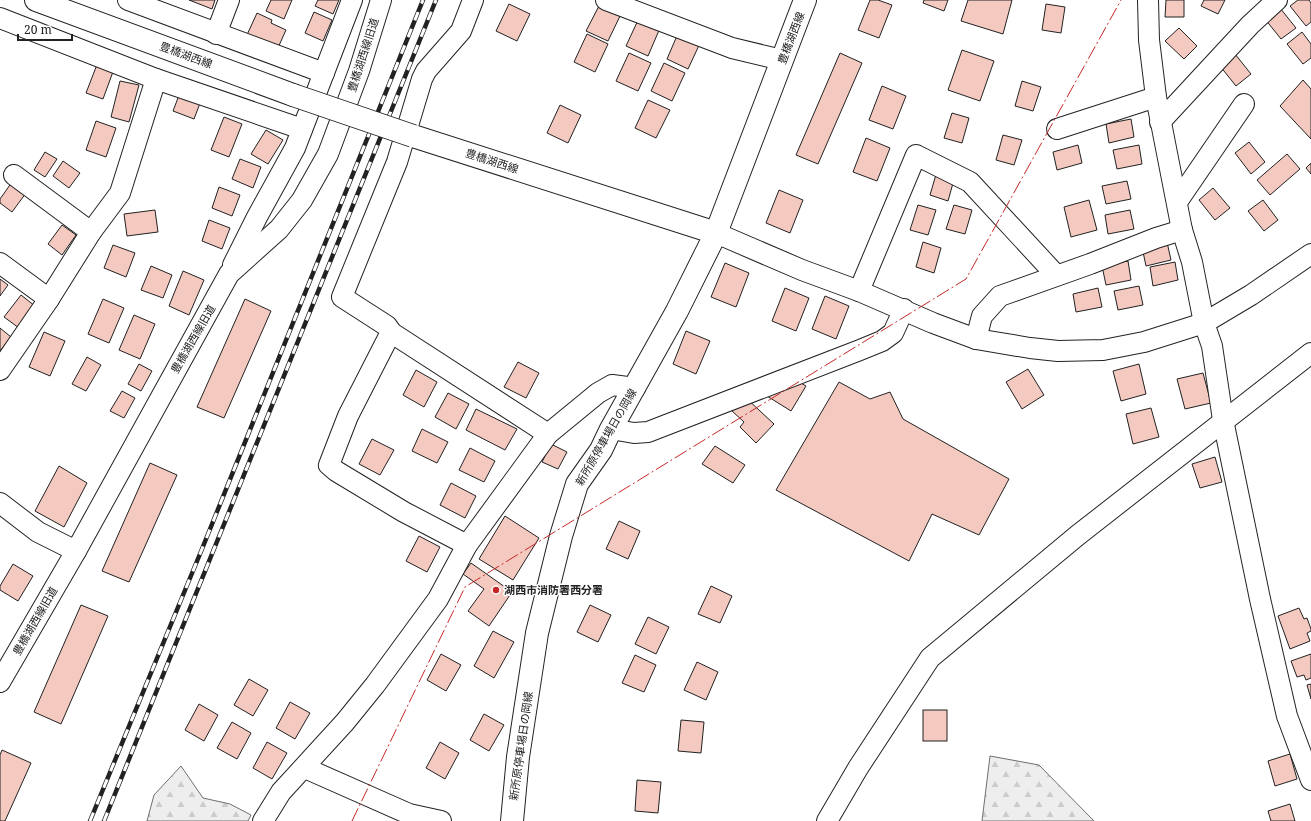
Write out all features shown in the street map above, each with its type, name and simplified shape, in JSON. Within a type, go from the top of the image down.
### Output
[{"type":"main road","name":"豊橋湖西線","points":[[36,0],[293,95],[413,136],[716,233],[805,0]]},
{"type":"main road","name":"新所原停車場日の岡線","points":[[512,821],[518,757],[538,633],[561,536],[577,484],[601,450],[611,429],[677,311],[716,233]]},
{"type":"street","points":[[128,0],[324,73]]},
{"type":"street","points":[[216,34],[229,0]]},
{"type":"street","points":[[229,274],[257,217],[295,148],[352,0]]},
{"type":"street","name":"豊橋湖西線旧道","points":[[0,682],[76,551],[229,274],[279,229],[302,200],[325,161],[359,71],[381,0]]},
{"type":"street","points":[[473,0],[461,31],[426,71],[422,79],[397,162],[342,297],[387,326],[392,332],[548,434]]},
{"type":"street","points":[[606,0],[732,48],[782,60]]},
{"type":"street","points":[[1148,0],[1149,40],[1156,97],[1182,230],[1192,262],[1204,323],[1212,346],[1223,420],[1261,607],[1287,716],[1309,770]]},
{"type":"street","points":[[1160,122],[1250,25],[1277,0]]},
{"type":"street","points":[[0,18],[156,79],[302,130]]},
{"type":"street","points":[[0,369],[49,299],[91,232],[120,193],[156,79]]},
{"type":"street","points":[[1057,129],[1156,97]]},
{"type":"street","points":[[1177,202],[1244,104]]},
{"type":"street","points":[[859,291],[916,154],[970,182],[1018,236],[1056,275]]},
{"type":"street","points":[[14,175],[91,232]]},
{"type":"street","points":[[976,339],[982,316],[1000,296],[1090,264],[1156,238],[1182,230]]},
{"type":"street","points":[[716,233],[802,270],[859,291],[976,339],[1058,351],[1103,350],[1144,342],[1204,323],[1251,295],[1311,254]]},
{"type":"street","points":[[0,263],[49,299]]},
{"type":"street","points":[[611,429],[634,433],[648,432],[875,344],[893,333],[904,310]]},
{"type":"street","points":[[392,332],[348,416],[329,465],[336,471],[404,512],[467,545]]},
{"type":"street","points":[[827,821],[858,768],[930,658],[1078,534],[1311,353]]},
{"type":"street","points":[[263,821],[282,792],[305,768],[375,685],[438,599],[467,545],[548,434],[598,393],[612,385],[635,388]]},
{"type":"street","points":[[0,503],[38,532],[76,551]]},
{"type":"street","points":[[305,768],[410,814],[441,821]]},
{"type":"green space","points":[[990,756],[1039,765],[1094,821],[982,821]]},
{"type":"green space","points":[[181,766],[203,798],[230,804],[251,815],[248,821],[147,821],[154,795]]},
{"type":"building","points":[[189,0],[215,0],[212,9]]},
{"type":"building","points":[[271,0],[292,0],[284,19],[266,11]]},
{"type":"building","points":[[318,0],[339,0],[333,14],[315,6]]},
{"type":"building","points":[[870,0],[878,0],[892,5],[879,38],[858,30]]},
{"type":"building","points":[[924,0],[948,0],[944,11],[923,3]]},
{"type":"building","points":[[968,0],[1012,0],[1003,34],[961,21]]},
{"type":"building","points":[[1166,0],[1184,0],[1184,17],[1165,17]]},
{"type":"building","points":[[1204,0],[1225,0],[1218,14],[1201,6]]},
{"type":"building","points":[[1298,0],[1309,0],[1311,3],[1311,22],[1306,26],[1290,6]]},
{"type":"building","points":[[509,4],[530,14],[517,41],[496,31]]},
{"type":"building","points":[[600,4],[621,14],[608,41],[586,31]]},
{"type":"building","points":[[1046,4],[1065,7],[1061,33],[1042,30]]},
{"type":"building","points":[[1280,8],[1296,28],[1281,39],[1265,19]]},
{"type":"building","points":[[314,12],[332,20],[323,41],[305,33]]},
{"type":"building","points":[[257,13],[272,20],[271,23],[286,30],[277,50],[246,37]]},
{"type":"building","points":[[639,18],[660,28],[648,56],[626,46]]},
{"type":"building","points":[[1179,28],[1197,46],[1184,59],[1165,41]]},
{"type":"building","points":[[679,31],[701,41],[688,69],[667,59]]},
{"type":"building","points":[[1302,32],[1311,44],[1311,58],[1303,64],[1287,44]]},
{"type":"building","points":[[587,34],[608,44],[595,72],[574,62]]},
{"type":"building","points":[[962,50],[994,61],[980,101],[948,90]]},
{"type":"building","points":[[629,53],[651,63],[638,91],[616,81]]},
{"type":"building","points":[[840,53],[862,63],[818,164],[796,155]]},
{"type":"building","points":[[1235,54],[1251,74],[1236,86],[1220,66]]},
{"type":"building","points":[[98,62],[114,69],[103,99],[86,93]]},
{"type":"building","points":[[664,63],[685,73],[672,101],[651,91]]},
{"type":"building","points":[[1303,80],[1311,89],[1311,139],[1280,106]]},
{"type":"building","points":[[120,81],[139,85],[129,122],[111,117]]},
{"type":"building","points":[[1022,81],[1041,87],[1033,111],[1015,106]]},
{"type":"building","points":[[882,86],[906,96],[893,129],[869,120]]},
{"type":"building","points":[[181,90],[202,98],[194,119],[173,111]]},
{"type":"building","points":[[648,100],[670,110],[656,138],[635,128]]},
{"type":"building","points":[[560,105],[581,115],[568,143],[547,133]]},
{"type":"building","points":[[952,113],[969,118],[962,143],[944,138]]},
{"type":"building","points":[[224,117],[242,124],[229,157],[211,150]]},
{"type":"building","points":[[1131,119],[1134,137],[1109,143],[1106,124]]},
{"type":"building","points":[[96,121],[116,128],[106,157],[86,150]]},
{"type":"building","points":[[266,130],[283,140],[268,164],[251,154]]},
{"type":"building","points":[[1003,135],[1022,140],[1014,165],[996,160]]},
{"type":"building","points":[[866,138],[890,148],[877,181],[853,172]]},
{"type":"building","points":[[1249,142],[1265,162],[1251,174],[1235,153]]},
{"type":"building","points":[[1078,145],[1082,163],[1057,170],[1053,152]]},
{"type":"building","points":[[1139,145],[1142,164],[1117,169],[1113,150]]},
{"type":"building","points":[[45,152],[57,159],[45,177],[34,170]]},
{"type":"building","points":[[1287,154],[1300,169],[1270,195],[1257,180]]},
{"type":"building","points":[[240,159],[261,167],[253,188],[232,179]]},
{"type":"building","points":[[63,161],[80,173],[69,188],[53,176]]},
{"type":"building","points":[[1311,163],[1311,174],[1306,168]]},
{"type":"building","points":[[937,171],[955,176],[948,201],[930,195]]},
{"type":"building","points":[[1127,181],[1131,199],[1106,204],[1102,186]]},
{"type":"building","points":[[12,182],[26,193],[12,212],[0,203],[0,199]]},
{"type":"building","points":[[219,187],[240,195],[232,216],[212,208]]},
{"type":"building","points":[[1213,188],[1230,208],[1215,220],[1199,200]]},
{"type":"building","points":[[779,190],[803,200],[790,233],[766,223]]},
{"type":"building","points":[[1089,200],[1097,230],[1071,237],[1064,207]]},
{"type":"building","points":[[1263,200],[1278,220],[1264,231],[1248,211]]},
{"type":"building","points":[[918,205],[936,210],[928,235],[910,230]]},
{"type":"building","points":[[954,205],[972,210],[965,234],[946,229]]},
{"type":"building","points":[[155,210],[158,232],[127,236],[124,214]]},
{"type":"building","points":[[1130,210],[1134,229],[1108,234],[1105,215]]},
{"type":"building","points":[[209,220],[230,228],[222,249],[202,241]]},
{"type":"building","points":[[62,225],[76,235],[62,255],[48,244]]},
{"type":"building","points":[[923,242],[941,248],[934,273],[916,267]]},
{"type":"building","points":[[1167,242],[1171,260],[1146,266],[1142,247]]},
{"type":"building","points":[[113,245],[135,253],[126,277],[104,268]]},
{"type":"building","points":[[1128,261],[1131,280],[1106,285],[1102,266]]},
{"type":"building","points":[[1175,262],[1178,280],[1153,286],[1150,267]]},
{"type":"building","points":[[725,263],[749,273],[736,307],[711,297]]},
{"type":"building","points":[[151,266],[172,275],[163,298],[141,290]]},
{"type":"building","points":[[183,271],[204,280],[189,315],[169,306]]},
{"type":"building","points":[[0,279],[8,285],[0,296]]},
{"type":"building","points":[[1139,286],[1143,305],[1118,310],[1114,291]]},
{"type":"building","points":[[785,288],[809,298],[796,331],[772,321]]},
{"type":"building","points":[[1098,288],[1102,307],[1076,312],[1073,294]]},
{"type":"building","points":[[21,295],[35,306],[19,328],[4,317]]},
{"type":"building","points":[[825,296],[849,306],[836,339],[812,329]]},
{"type":"building","points":[[103,299],[124,308],[109,343],[88,334]]},
{"type":"building","points":[[245,299],[271,311],[224,418],[197,407]]},
{"type":"building","points":[[134,315],[155,324],[140,359],[119,350]]},
{"type":"building","points":[[0,328],[11,337],[0,351]]},
{"type":"building","points":[[686,331],[710,341],[696,374],[673,364]]},
{"type":"building","points":[[44,332],[65,341],[50,376],[29,367]]},
{"type":"building","points":[[87,357],[101,365],[86,391],[72,384]]},
{"type":"building","points":[[518,362],[539,373],[526,398],[504,387]]},
{"type":"building","points":[[139,364],[152,371],[141,391],[128,384]]},
{"type":"building","points":[[1139,364],[1146,394],[1121,401],[1113,371]]},
{"type":"building","points":[[1028,369],[1044,395],[1022,409],[1006,382]]},
{"type":"building","points":[[416,370],[437,382],[424,407],[403,395]]},
{"type":"building","points":[[1203,373],[1211,403],[1185,409],[1177,379]]},
{"type":"building","points":[[793,378],[806,386],[791,411],[759,391]]},
{"type":"building","points":[[839,382],[870,399],[890,392],[903,419],[1009,479],[979,535],[932,514],[909,561],[776,490]]},
{"type":"building","points":[[122,391],[135,398],[124,418],[110,411]]},
{"type":"building","points":[[448,393],[469,404],[456,429],[435,417]]},
{"type":"building","points":[[745,397],[774,424],[756,443],[740,427],[744,422],[732,411]]},
{"type":"building","points":[[1151,408],[1159,437],[1133,444],[1126,414]]},
{"type":"building","points":[[476,409],[517,429],[505,450],[466,430]]},
{"type":"building","points":[[422,429],[448,442],[437,463],[412,451]]},
{"type":"building","points":[[372,439],[394,450],[380,475],[359,464]]},
{"type":"building","points":[[551,444],[567,452],[558,469],[542,462]]},
{"type":"building","points":[[715,446],[745,465],[733,483],[702,464]]},
{"type":"building","points":[[470,448],[495,461],[484,482],[459,470]]},
{"type":"building","points":[[1215,457],[1222,482],[1200,488],[1192,464]]},
{"type":"building","points":[[150,463],[177,475],[129,582],[102,571]]},
{"type":"building","points":[[59,466],[87,483],[64,527],[35,511]]},
{"type":"building","points":[[451,483],[476,496],[465,518],[440,505]]},
{"type":"building","points":[[505,516],[539,538],[513,580],[479,559]]},
{"type":"building","points":[[619,521],[640,531],[628,559],[606,549]]},
{"type":"building","points":[[419,536],[440,547],[427,572],[406,561]]},
{"type":"building","points":[[471,563],[512,592],[489,626],[468,611],[484,589],[463,574]]},
{"type":"building","points":[[13,564],[33,576],[18,601],[0,590],[0,586]]},
{"type":"building","points":[[711,586],[732,596],[720,623],[698,614]]},
{"type":"building","points":[[81,605],[108,616],[61,724],[34,712]]},
{"type":"building","points":[[590,605],[611,615],[598,642],[577,632]]},
{"type":"building","points":[[1299,608],[1304,619],[1307,618],[1311,629],[1311,631],[1307,633],[1310,641],[1290,649],[1278,616]]},
{"type":"building","points":[[648,617],[669,627],[656,654],[635,644]]},
{"type":"building","points":[[493,631],[514,642],[494,678],[474,666]]},
{"type":"building","points":[[441,654],[461,665],[446,691],[427,680]]},
{"type":"building","points":[[1311,654],[1311,678],[1306,680],[1304,675],[1297,677],[1291,661]]},
{"type":"building","points":[[635,655],[656,665],[644,692],[622,683]]},
{"type":"building","points":[[697,662],[718,672],[706,700],[684,690]]},
{"type":"building","points":[[249,679],[268,690],[253,716],[234,705]]},
{"type":"building","points":[[1311,684],[1311,699],[1307,685]]},
{"type":"building","points":[[290,702],[310,713],[295,739],[276,728]]},
{"type":"building","points":[[199,704],[218,715],[204,741],[185,730]]},
{"type":"building","points":[[923,710],[947,710],[947,741],[923,741]]},
{"type":"building","points":[[484,714],[504,725],[489,751],[470,740]]},
{"type":"building","points":[[681,720],[704,722],[701,753],[678,751]]},
{"type":"building","points":[[232,722],[251,733],[237,759],[217,748]]},
{"type":"building","points":[[267,742],[287,753],[272,779],[253,768]]},
{"type":"building","points":[[440,742],[459,753],[445,779],[426,768]]},
{"type":"building","points":[[2,750],[31,763],[5,821],[0,821],[0,755]]},
{"type":"building","points":[[1290,754],[1297,779],[1275,786],[1268,761]]},
{"type":"building","points":[[637,780],[661,782],[658,813],[635,811]]},
{"type":"building","points":[[1290,804],[1295,821],[1271,821],[1268,811]]},
{"type":"railway","points":[[90,821],[202,549],[423,0]]},
{"type":"railway","points":[[104,821],[436,0]]},
{"type":"power","points":[[352,821],[465,587],[966,279],[1121,0]]},
{"type":"place","name":"湖西市消防署西分署","points":[[496,590]]}]
